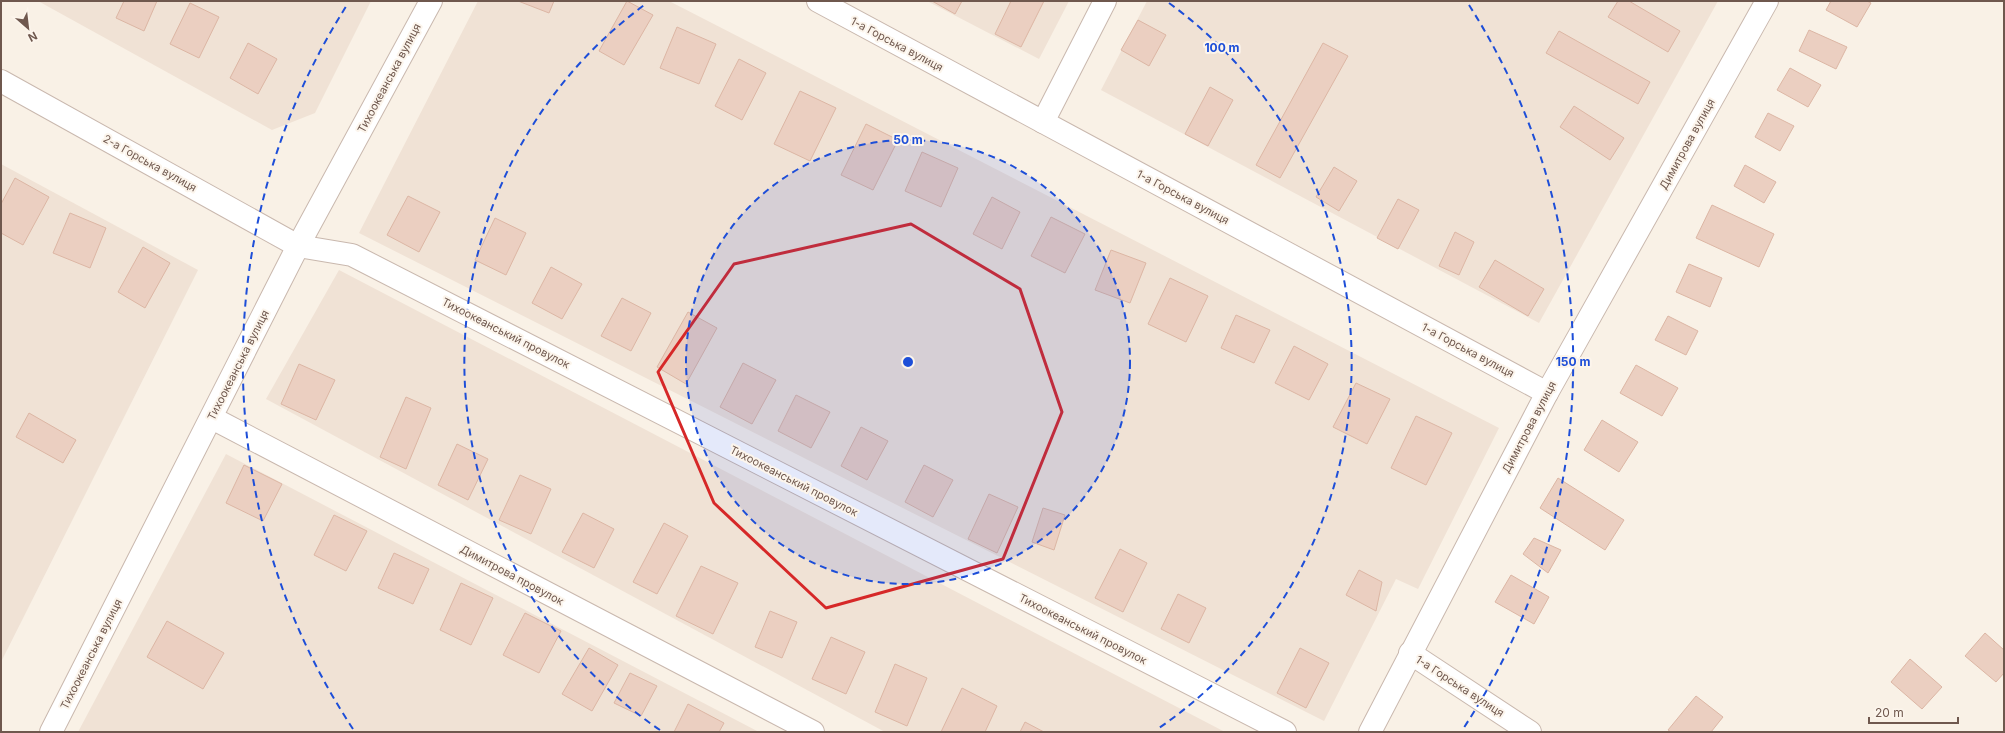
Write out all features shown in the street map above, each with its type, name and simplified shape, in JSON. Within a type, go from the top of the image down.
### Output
[{"type":"street","name":"Тихоокеанська вулиця","points":[[52,732],[298,246],[431,1]]},
{"type":"street","name":"1-а Горська вулиця","points":[[818,1],[1547,393]]},
{"type":"street","points":[[1043,122],[1105,1]]},
{"type":"street","name":"Димитрова вулиця","points":[[1370,732],[1547,393],[1767,1]]},
{"type":"street","name":"2-а Горська вулиця","points":[[1,81],[298,246]]},
{"type":"street","name":"Тихоокеанський провулок","points":[[298,246],[352,255],[1285,732]]},
{"type":"street","name":"Димитрова провулок","points":[[212,418],[813,732]]},
{"type":"street","name":"1-а Горська вулиця","points":[[1410,653],[1530,732]]},
{"type":"highlighted area","points":[[911,224],[1020,289],[1062,412],[1003,559],[826,608],[714,503],[658,372],[734,264]]},
{"type":"shaded area","points":[[38,1],[371,1],[315,113],[272,130]]},
{"type":"shaded area","points":[[478,1],[669,1],[1499,428],[1418,589],[1396,579],[1324,721],[359,233]]},
{"type":"shaded area","points":[[927,1],[1069,1],[1039,59]]},
{"type":"shaded area","points":[[1147,1],[1718,1],[1539,323],[1101,90]]},
{"type":"shaded area","points":[[1,164],[198,270],[1,662]]},
{"type":"shaded area","points":[[339,270],[1225,732],[885,732],[266,399]]},
{"type":"shaded area","points":[[226,454],[759,732],[78,732]]},
{"type":"building","points":[[124,1],[157,1],[144,31],[116,18]]},
{"type":"building","points":[[518,1],[554,1],[549,13]]},
{"type":"building","points":[[627,1],[653,15],[624,65],[599,51]]},
{"type":"building","points":[[932,1],[962,1],[955,14]]},
{"type":"building","points":[[1011,1],[1044,1],[1021,47],[995,34]]},
{"type":"building","points":[[1618,1],[1629,1],[1680,31],[1668,52],[1608,17]]},
{"type":"building","points":[[1831,1],[1867,1],[1871,3],[1857,27],[1826,10]]},
{"type":"building","points":[[190,3],[219,17],[199,58],[170,44]]},
{"type":"building","points":[[1138,20],[1166,35],[1149,66],[1121,50]]},
{"type":"building","points":[[677,27],[716,44],[699,84],[660,68]]},
{"type":"building","points":[[1809,30],[1847,47],[1836,69],[1799,51]]},
{"type":"building","points":[[1559,31],[1650,82],[1638,104],[1546,53]]},
{"type":"building","points":[[248,43],[277,59],[258,94],[230,78]]},
{"type":"building","points":[[1323,43],[1348,56],[1280,178],[1256,165]]},
{"type":"building","points":[[739,59],[766,73],[742,120],[715,106]]},
{"type":"building","points":[[1790,68],[1821,85],[1808,107],[1777,90]]},
{"type":"building","points":[[1210,87],[1233,100],[1208,146],[1185,134]]},
{"type":"building","points":[[800,91],[836,108],[810,161],[774,144]]},
{"type":"building","points":[[1574,106],[1624,138],[1610,160],[1560,127]]},
{"type":"building","points":[[1768,113],[1794,126],[1780,151],[1755,137]]},
{"type":"building","points":[[866,124],[898,140],[873,190],[841,175]]},
{"type":"building","points":[[922,152],[958,168],[941,207],[905,191]]},
{"type":"building","points":[[1745,165],[1776,182],[1764,203],[1734,186]]},
{"type":"building","points":[[1334,167],[1357,181],[1339,211],[1316,197]]},
{"type":"building","points":[[15,178],[49,197],[23,245],[1,233],[1,204]]},
{"type":"building","points":[[408,196],[440,212],[419,252],[387,235]]},
{"type":"building","points":[[992,197],[1020,212],[1002,249],[973,234]]},
{"type":"building","points":[[1398,199],[1419,210],[1398,249],[1377,238]]},
{"type":"building","points":[[1712,205],[1774,234],[1759,267],[1696,238]]},
{"type":"building","points":[[70,213],[106,228],[90,268],[53,253]]},
{"type":"building","points":[[1051,217],[1085,234],[1065,273],[1031,256]]},
{"type":"building","points":[[495,218],[526,233],[506,275],[475,260]]},
{"type":"building","points":[[1455,232],[1474,242],[1459,275],[1439,266]]},
{"type":"building","points":[[143,247],[170,263],[145,308],[118,292]]},
{"type":"building","points":[[1111,250],[1146,263],[1130,303],[1095,290]]},
{"type":"building","points":[[1495,260],[1544,289],[1528,316],[1479,287]]},
{"type":"building","points":[[1689,264],[1722,278],[1710,307],[1676,292]]},
{"type":"building","points":[[551,267],[582,284],[562,319],[532,303]]},
{"type":"building","points":[[1170,278],[1208,296],[1186,342],[1148,324]]},
{"type":"building","points":[[622,298],[651,313],[631,351],[601,336]]},
{"type":"building","points":[[688,312],[717,328],[686,384],[657,367]]},
{"type":"building","points":[[1236,315],[1270,330],[1254,363],[1221,348]]},
{"type":"building","points":[[1668,316],[1698,331],[1686,355],[1655,340]]},
{"type":"building","points":[[1294,346],[1328,364],[1309,400],[1275,383]]},
{"type":"building","points":[[743,363],[776,380],[752,424],[720,407]]},
{"type":"building","points":[[299,364],[335,380],[316,420],[281,404]]},
{"type":"building","points":[[1636,365],[1678,388],[1662,416],[1620,393]]},
{"type":"building","points":[[1356,383],[1390,399],[1367,444],[1333,427]]},
{"type":"building","points":[[796,395],[830,412],[811,448],[778,431]]},
{"type":"building","points":[[406,397],[431,408],[406,469],[380,457]]},
{"type":"building","points":[[29,413],[76,440],[63,463],[16,437]]},
{"type":"building","points":[[1416,416],[1452,433],[1426,485],[1391,468]]},
{"type":"building","points":[[1602,420],[1638,442],[1619,472],[1584,450]]},
{"type":"building","points":[[861,427],[888,441],[867,480],[841,466]]},
{"type":"building","points":[[457,444],[488,459],[468,500],[438,485]]},
{"type":"building","points":[[244,465],[282,484],[263,521],[226,503]]},
{"type":"building","points":[[924,465],[953,480],[933,517],[905,502]]},
{"type":"building","points":[[520,475],[551,489],[531,534],[499,520]]},
{"type":"building","points":[[1558,478],[1624,520],[1605,550],[1540,508]]},
{"type":"building","points":[[989,494],[1018,507],[997,553],[968,539]]},
{"type":"building","points":[[1043,508],[1065,515],[1054,550],[1032,542]]},
{"type":"building","points":[[583,513],[614,529],[594,568],[562,552]]},
{"type":"building","points":[[334,515],[367,531],[346,571],[314,555]]},
{"type":"building","points":[[664,523],[688,536],[657,594],[633,582]]},
{"type":"building","points":[[1534,538],[1561,550],[1548,573],[1523,554]]},
{"type":"building","points":[[1120,549],[1147,563],[1123,612],[1095,598]]},
{"type":"building","points":[[394,553],[429,569],[413,604],[378,588]]},
{"type":"building","points":[[701,566],[738,583],[713,634],[676,616]]},
{"type":"building","points":[[1359,570],[1382,582],[1376,611],[1346,595]]},
{"type":"building","points":[[1511,575],[1549,597],[1534,624],[1495,602]]},
{"type":"building","points":[[461,583],[493,598],[471,645],[440,630]]},
{"type":"building","points":[[1178,594],[1206,608],[1189,643],[1161,629]]},
{"type":"building","points":[[770,611],[797,622],[782,658],[755,647]]},
{"type":"building","points":[[525,613],[561,631],[539,673],[503,655]]},
{"type":"building","points":[[167,621],[224,653],[203,689],[147,657]]},
{"type":"building","points":[[1985,633],[2004,650],[2004,673],[1996,682],[1965,656]]},
{"type":"building","points":[[831,637],[865,652],[846,694],[812,679]]},
{"type":"building","points":[[589,648],[618,665],[592,711],[562,694]]},
{"type":"building","points":[[1300,648],[1329,663],[1306,708],[1277,693]]},
{"type":"building","points":[[1910,659],[1942,687],[1922,709],[1891,682]]},
{"type":"building","points":[[895,664],[927,678],[907,726],[875,712]]},
{"type":"building","points":[[630,673],[657,686],[641,716],[614,703]]},
{"type":"building","points":[[962,688],[997,706],[985,732],[941,732]]},
{"type":"building","points":[[1696,696],[1723,717],[1711,732],[1671,732],[1668,730]]},
{"type":"building","points":[[688,704],[724,723],[719,732],[674,732]]},
{"type":"building","points":[[1025,722],[1044,732],[1020,732]]}]
